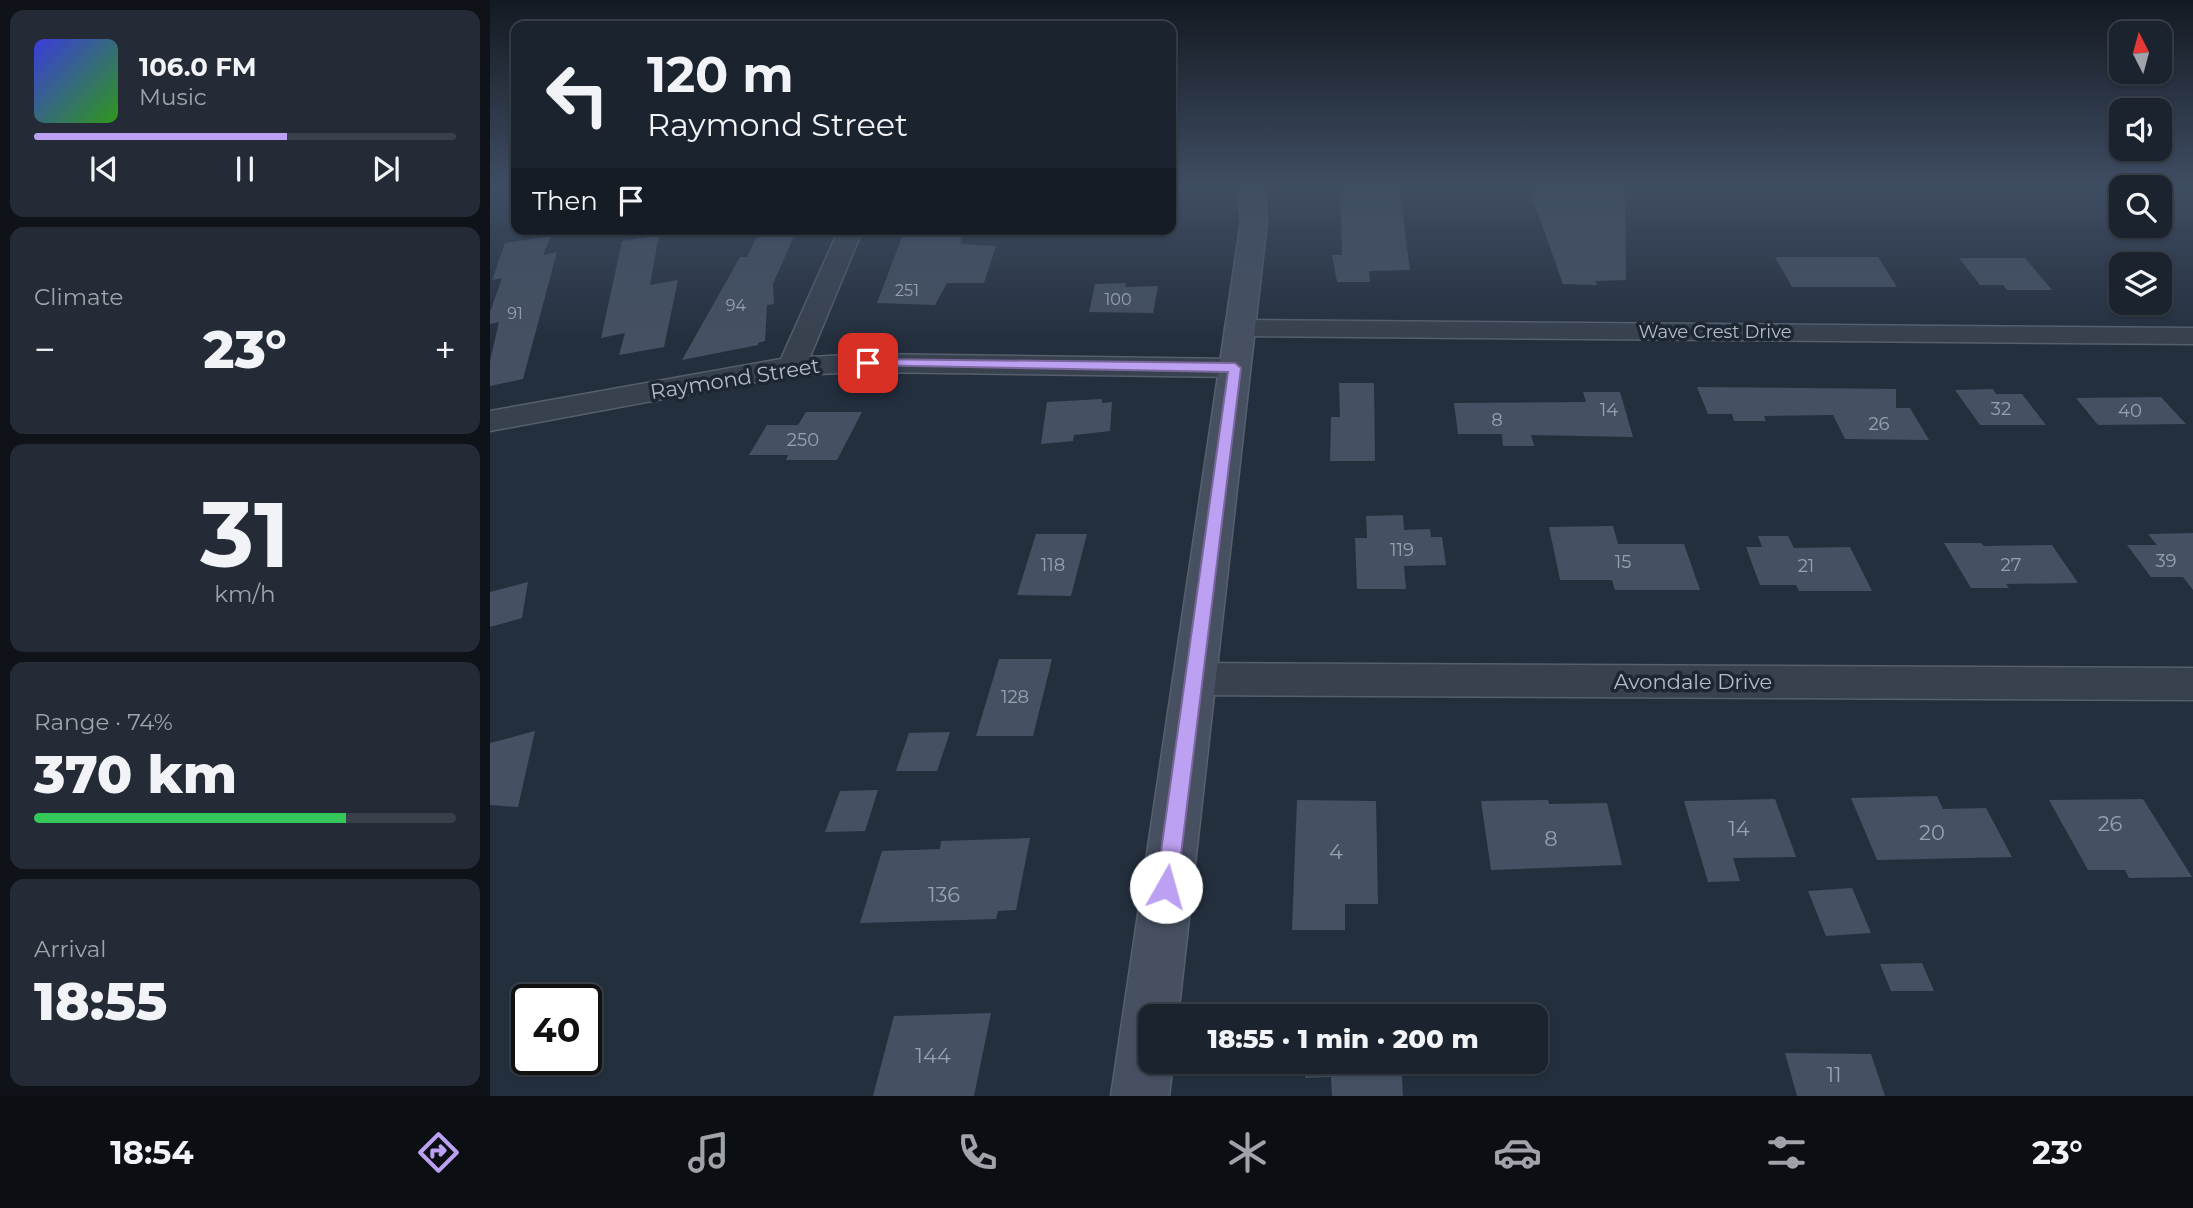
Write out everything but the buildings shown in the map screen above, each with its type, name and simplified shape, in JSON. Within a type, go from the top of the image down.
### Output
[{"type":"street","points":[[792,366],[847,237]]},
{"type":"street","points":[[1152,1004],[1252,237]]},
{"type":"street","name":"Wave Crest Drive","points":[[1238,328],[2193,336]]},
{"type":"street","name":"Raymond Street","points":[[490,421],[792,366],[868,363],[1235,368]]},
{"type":"street","name":"Avondale Drive","points":[[1192,679],[2193,684]]},
{"type":"street","points":[[1140,1096],[1143,1074]]},
{"type":"route","points":[[868,363],[1235,368],[1166,887]]}]
